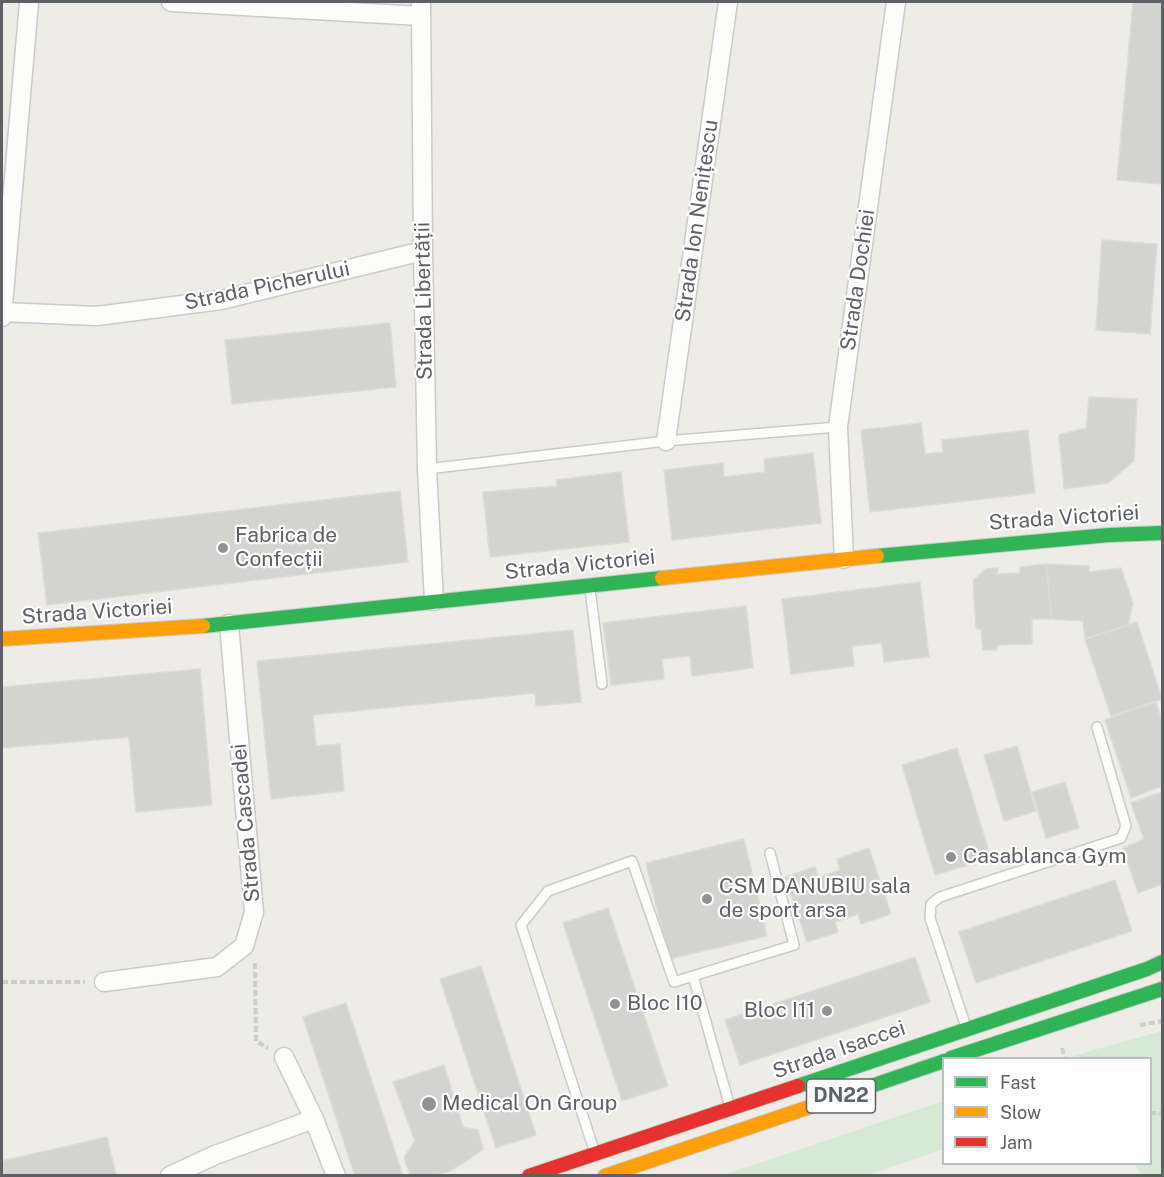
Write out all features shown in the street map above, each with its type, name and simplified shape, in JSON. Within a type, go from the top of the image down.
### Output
[{"type":"main road","name":"Strada Victoriei","points":[[2,639],[229,624],[844,559],[1076,537],[1162,532]]},
{"type":"main road","name":"Strada Isaccei","points":[[529,1176],[1059,999],[1162,962]]},
{"type":"main road","points":[[957,1057],[1162,989]]},
{"type":"main road","name":"Strada Isaccei","points":[[605,1176],[942,1062]]},
{"type":"street","points":[[2,317],[29,2]]},
{"type":"street","points":[[171,2],[421,9]]},
{"type":"street","name":"Strada Ion Nenițescu","points":[[666,441],[728,2]]},
{"type":"street","name":"Strada Dochiei","points":[[844,559],[838,427],[896,2]]},
{"type":"street","name":"Strada Libertății","points":[[421,9],[427,469],[434,601]]},
{"type":"street","name":"Strada Picherului","points":[[2,312],[98,316],[221,300],[423,251]]},
{"type":"street","name":"Strada Cascadei","points":[[217,967],[244,946],[254,912],[229,624]]},
{"type":"street","points":[[104,982],[217,967]]},
{"type":"street","points":[[284,1057],[314,1119],[336,1176]]},
{"type":"street","points":[[170,1176],[215,1155],[314,1119]]},
{"type":"lane","points":[[427,469],[666,441],[838,427]]},
{"type":"lane","points":[[589,586],[602,684]]},
{"type":"lane","points":[[967,1029],[930,918],[931,904],[939,897],[1121,838],[1126,826],[1097,727]]},
{"type":"lane","points":[[595,1153],[521,925],[548,891],[632,861],[674,982],[794,945],[770,853]]},
{"type":"lane","points":[[693,976],[730,1109]]},
{"type":"path","points":[[217,967],[255,961],[256,1041],[284,1057]]},
{"type":"path","points":[[2,982],[104,982]]},
{"type":"green space","points":[[1162,1031],[1162,1175],[1142,1175],[1135,1165],[1152,1165],[1152,1057],[1071,1057]]},
{"type":"green space","points":[[942,1101],[942,1149],[868,1175],[723,1175]]},
{"type":"building","points":[[1133,2],[1162,2],[1162,184],[1117,180]]},
{"type":"building","points":[[1102,240],[1157,244],[1150,334],[1096,330]]},
{"type":"building","points":[[390,323],[396,387],[232,404],[225,340]]},
{"type":"building","points":[[1089,397],[1137,399],[1134,461],[1108,483],[1064,489],[1059,435],[1086,428]]},
{"type":"building","points":[[921,423],[925,454],[943,452],[942,440],[1028,430],[1035,493],[870,512],[861,430]]},
{"type":"building","points":[[813,453],[821,523],[672,540],[664,470],[723,463],[724,477],[765,472],[764,459]]},
{"type":"building","points":[[621,472],[629,542],[490,557],[483,492],[557,486],[556,480]]},
{"type":"building","name":"Fabrica de Confecții","points":[[400,491],[408,562],[47,605],[38,533]]},
{"type":"building","points":[[1046,564],[1089,566],[1089,572],[1121,568],[1133,603],[1128,625],[1085,639],[1082,615],[1082,621],[1052,619]]},
{"type":"building","points":[[1046,564],[1052,619],[1032,619],[1032,644],[997,645],[997,650],[983,650],[981,630],[976,628],[973,581],[986,569],[998,568],[997,574],[1020,573],[1020,567]]},
{"type":"building","points":[[920,582],[929,657],[884,662],[882,643],[852,646],[854,666],[791,674],[782,599]]},
{"type":"building","points":[[746,606],[753,668],[692,676],[690,656],[662,659],[664,679],[611,685],[603,623]]},
{"type":"building","points":[[1137,622],[1162,699],[1111,716],[1085,639]]},
{"type":"building","points":[[573,630],[581,702],[536,706],[535,693],[313,715],[316,746],[340,744],[344,791],[271,799],[257,661]]},
{"type":"building","points":[[200,669],[212,805],[136,812],[129,737],[2,748],[2,687]]},
{"type":"building","points":[[1156,702],[1162,722],[1162,786],[1131,798],[1105,720]]},
{"type":"building","points":[[1017,746],[1036,811],[1004,821],[984,755]]},
{"type":"building","points":[[957,748],[991,858],[935,875],[902,765]]},
{"type":"building","points":[[1065,782],[1079,828],[1046,838],[1032,792]]},
{"type":"building","points":[[1162,792],[1162,884],[1138,893],[1123,848],[1144,839],[1131,803]]},
{"type":"building","name":"CSM DANUBIU sala de sport arsa","points":[[744,839],[767,936],[669,959],[646,863]]},
{"type":"building","points":[[869,848],[891,914],[861,924],[858,914],[835,922],[838,932],[807,942],[785,877],[815,867],[818,878],[840,870],[837,859]]},
{"type":"building","points":[[1115,880],[1132,931],[976,983],[959,932]]},
{"type":"building","name":"Bloc I10","points":[[608,908],[668,1086],[622,1101],[563,923]]},
{"type":"building","name":"Bloc I11","points":[[915,957],[930,1002],[740,1065],[725,1020]]},
{"type":"building","points":[[481,966],[536,1135],[496,1148],[440,979]]},
{"type":"building","points":[[346,1003],[403,1176],[355,1176],[303,1017]]},
{"type":"building","name":"Medical On Group","points":[[444,1065],[463,1127],[478,1130],[483,1149],[448,1172],[410,1175],[404,1157],[415,1141],[393,1082]]},
{"type":"building","points":[[107,1137],[116,1175],[2,1176],[2,1161]]},
{"type":"traffic: fast","points":[[877,556],[1109,535],[1162,533]]},
{"type":"traffic: fast","points":[[203,626],[662,578]]},
{"type":"traffic: fast","points":[[798,1086],[1162,962]]},
{"type":"traffic: fast","points":[[954,1057],[1162,989]]},
{"type":"traffic: fast","points":[[848,1094],[942,1062]]},
{"type":"traffic: slow","points":[[662,578],[877,556]]},
{"type":"traffic: slow","points":[[2,639],[203,626]]},
{"type":"traffic: slow","points":[[605,1176],[848,1094]]},
{"type":"traffic: jam","points":[[529,1176],[798,1086]]},
{"type":"place","name":"Fabrica de Confecții","points":[[223,548]]},
{"type":"place","name":"Casablanca Gym","points":[[951,857]]},
{"type":"place","name":"CSM DANUBIU sala de sport arsa","points":[[707,899]]},
{"type":"place","name":"Bloc I10","points":[[615,1004]]},
{"type":"place","name":"Bloc I11","points":[[827,1011]]},
{"type":"place","name":"Medical On Group","points":[[429,1104]]}]
